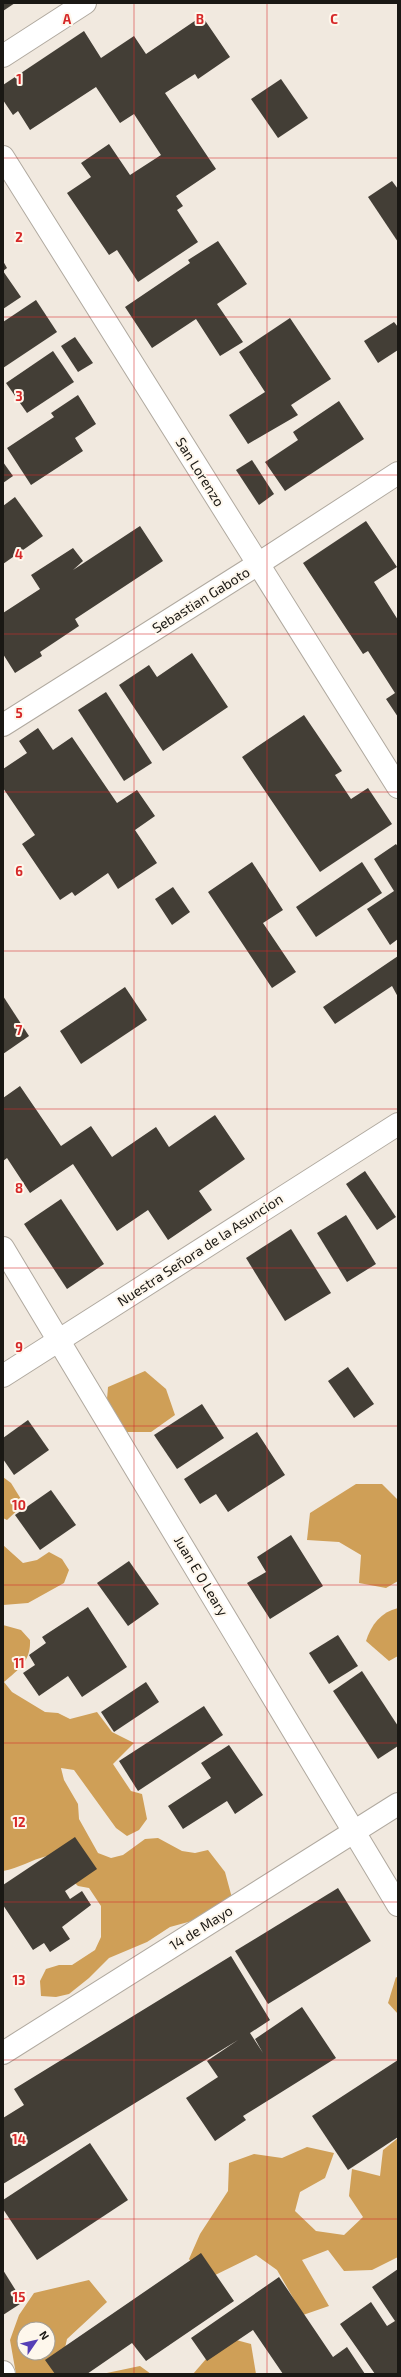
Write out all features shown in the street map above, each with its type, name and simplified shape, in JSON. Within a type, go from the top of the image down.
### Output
[{"type":"street","points":[[3,56],[85,3]]},
{"type":"street","name":"San Lorenzo","points":[[3,157],[398,787]]},
{"type":"street","name":"Sebastian Gaboto","points":[[3,725],[258,564],[398,473]]},
{"type":"street","name":"Nuestra Señora de la Asuncion","points":[[3,1376],[398,1124]]},
{"type":"street","name":"Juan E O Leary","points":[[3,1248],[355,1831],[398,1905]]},
{"type":"street","name":"14 de Mayo","points":[[3,2053],[398,1804]]},
{"type":"shaded area","points":[[145,1371],[166,1389],[175,1415],[151,1432],[124,1432],[106,1412],[108,1387]]},
{"type":"shaded area","points":[[3,1477],[11,1483],[24,1504],[7,1520],[3,1518]]},
{"type":"shaded area","points":[[356,1484],[382,1484],[398,1500],[398,1581],[386,1588],[359,1583],[361,1555],[339,1542],[307,1540],[310,1513]]},
{"type":"shaded area","points":[[3,1545],[23,1563],[37,1560],[49,1552],[62,1559],[69,1570],[64,1583],[28,1603],[3,1605]]},
{"type":"shaded area","points":[[398,1608],[398,1656],[389,1661],[366,1641],[378,1620],[392,1610]]},
{"type":"shaded area","points":[[3,1625],[21,1630],[30,1640],[28,1654],[23,1664],[4,1682],[12,1692],[45,1712],[58,1713],[70,1719],[97,1712],[112,1732],[134,1743],[113,1764],[131,1791],[142,1794],[147,1819],[139,1830],[127,1836],[116,1828],[74,1770],[61,1768],[64,1780],[78,1804],[79,1819],[98,1853],[111,1858],[123,1855],[145,1839],[158,1838],[182,1851],[195,1853],[208,1850],[225,1872],[232,1898],[210,1916],[170,1927],[147,1942],[109,1958],[89,1978],[69,1994],[56,1997],[41,1996],[40,1981],[46,1969],[59,1965],[72,1965],[95,1950],[101,1937],[101,1906],[89,1888],[78,1886],[47,1856],[3,1871]]},
{"type":"shaded area","points":[[396,1977],[398,1978],[398,2014],[388,2003]]},
{"type":"shaded area","points":[[398,2138],[398,2257],[372,2270],[344,2271],[328,2250],[302,2260],[329,2306],[303,2315],[277,2270],[256,2255],[205,2280],[189,2259],[200,2234],[228,2191],[229,2163],[254,2154],[282,2158],[307,2147],[334,2153],[325,2178],[300,2192],[295,2211],[316,2231],[344,2235],[363,2217],[349,2196],[352,2169],[380,2176],[383,2150]]},
{"type":"shaded area","points":[[89,2280],[107,2302],[67,2339],[61,2366],[81,2374],[16,2374],[10,2340],[16,2323],[16,2361],[56,2361],[56,2321],[17,2321],[19,2315],[34,2293]]},
{"type":"shaded area","points":[[225,2337],[251,2344],[256,2374],[193,2374]]},
{"type":"shaded area","points":[[140,2366],[151,2374],[102,2374]]},
{"type":"building","points":[[3,3],[15,3],[3,11]]},
{"type":"building","points":[[202,16],[230,57],[198,79],[195,74],[165,93],[216,169],[176,196],[183,206],[177,210],[198,242],[138,282],[117,250],[109,255],[67,193],[91,177],[81,163],[109,144],[130,175],[161,155],[134,114],[120,123],[96,87],[30,130],[18,111],[13,115],[3,100],[3,85],[84,31],[101,58],[134,36],[146,54]]},
{"type":"building","points":[[281,79],[308,118],[278,138],[251,99]]},
{"type":"building","points":[[392,181],[398,189],[398,242],[368,197]]},
{"type":"building","points":[[218,241],[247,284],[217,304],[243,342],[220,356],[196,319],[152,348],[125,307],[190,263],[188,260]]},
{"type":"building","points":[[3,261],[7,268],[3,271]]},
{"type":"building","points":[[3,271],[21,297],[3,309]]},
{"type":"building","points":[[36,300],[57,332],[3,368],[3,322]]},
{"type":"building","points":[[290,318],[331,379],[291,405],[298,415],[248,444],[229,415],[265,392],[239,352]]},
{"type":"building","points":[[394,322],[398,327],[398,350],[378,363],[364,341]]},
{"type":"building","points":[[75,337],[93,363],[78,372],[61,346]]},
{"type":"building","points":[[53,351],[74,382],[27,413],[6,383]]},
{"type":"building","points":[[78,395],[96,424],[75,438],[83,451],[31,485],[7,448],[54,417],[51,413]]},
{"type":"building","points":[[339,401],[364,439],[285,491],[265,462],[298,440],[293,432]]},
{"type":"building","points":[[252,460],[274,494],[259,505],[236,470]]},
{"type":"building","points":[[3,462],[13,476],[3,483]]},
{"type":"building","points":[[15,497],[43,536],[3,564],[3,506]]},
{"type":"building","points":[[366,521],[397,567],[374,582],[398,620],[398,717],[386,699],[395,693],[368,651],[363,654],[303,563]]},
{"type":"building","points":[[140,526],[163,561],[75,619],[79,626],[40,652],[42,656],[15,673],[3,654],[3,613],[40,589],[31,575],[73,548],[83,561],[73,570]]},
{"type":"building","points":[[192,653],[228,707],[163,751],[119,685],[149,665],[157,677]]},
{"type":"building","points":[[106,692],[152,763],[124,781],[78,710]]},
{"type":"building","points":[[304,715],[342,771],[335,775],[351,799],[368,788],[392,824],[320,872],[242,757]]},
{"type":"building","points":[[38,728],[53,750],[72,737],[117,803],[137,790],[155,816],[135,830],[157,863],[118,889],[108,873],[75,896],[72,892],[60,900],[22,844],[35,835],[3,788],[3,769],[27,753],[19,741]]},
{"type":"building","points":[[396,844],[398,847],[398,939],[390,945],[367,909],[394,891],[374,859]]},
{"type":"building","points":[[252,862],[283,910],[263,923],[296,972],[272,988],[208,892]]},
{"type":"building","points":[[362,862],[382,893],[316,937],[296,907]]},
{"type":"building","points":[[173,887],[190,912],[172,925],[155,899]]},
{"type":"building","points":[[398,956],[398,997],[392,986],[335,1024],[323,1007]]},
{"type":"building","points":[[125,987],[147,1020],[81,1064],[60,1031]]},
{"type":"building","points":[[3,996],[29,1036],[3,1054]]},
{"type":"building","points":[[20,1086],[61,1146],[91,1126],[112,1157],[156,1127],[169,1147],[215,1115],[245,1159],[199,1191],[212,1210],[168,1240],[148,1210],[117,1231],[73,1164],[30,1193],[7,1158],[3,1161],[3,1098]]},
{"type":"building","points":[[365,1171],[396,1217],[377,1230],[346,1184]]},
{"type":"building","points":[[61,1199],[104,1264],[67,1289],[24,1224]]},
{"type":"building","points":[[346,1215],[376,1264],[347,1282],[317,1233]]},
{"type":"building","points":[[291,1229],[331,1293],[285,1321],[246,1258]]},
{"type":"building","points":[[348,1367],[374,1404],[354,1418],[328,1381]]},
{"type":"building","points":[[202,1404],[224,1438],[177,1469],[154,1435]]},
{"type":"building","points":[[28,1420],[49,1450],[14,1475],[3,1459],[3,1438]]},
{"type":"building","points":[[257,1432],[285,1475],[228,1512],[216,1494],[200,1504],[184,1479]]},
{"type":"building","points":[[51,1490],[76,1525],[40,1550],[15,1515]]},
{"type":"building","points":[[291,1535],[323,1586],[270,1619],[247,1583],[266,1572],[257,1557]]},
{"type":"building","points":[[129,1561],[159,1604],[128,1626],[97,1583]]},
{"type":"building","points":[[88,1607],[127,1667],[82,1697],[68,1676],[39,1696],[23,1673],[35,1665],[29,1655],[46,1643],[42,1637]]},
{"type":"building","points":[[338,1635],[358,1666],[329,1684],[309,1653]]},
{"type":"building","points":[[362,1671],[398,1726],[398,1746],[378,1759],[333,1691]]},
{"type":"building","points":[[146,1682],[159,1702],[114,1732],[101,1712]]},
{"type":"building","points":[[204,1706],[223,1735],[138,1791],[119,1761]]},
{"type":"building","points":[[229,1745],[263,1795],[235,1814],[227,1801],[183,1829],[168,1806],[211,1778],[201,1763]]},
{"type":"building","points":[[75,1837],[97,1869],[65,1891],[70,1899],[82,1891],[91,1905],[62,1927],[70,1939],[50,1952],[44,1943],[33,1950],[3,1905],[3,1885]]},
{"type":"building","points":[[338,1888],[371,1941],[268,2004],[235,1951]]},
{"type":"building","points":[[231,1956],[270,2020],[250,2033],[263,2053],[255,2039],[302,2007],[336,2058],[243,2116],[246,2120],[215,2141],[186,2098],[218,2077],[207,2061],[238,2040],[3,2184],[3,2118],[24,2105],[14,2089]]},
{"type":"building","points":[[398,2060],[398,2137],[348,2170],[312,2116]]},
{"type":"building","points":[[90,2143],[128,2200],[37,2260],[3,2209],[3,2200]]},
{"type":"building","points":[[201,2253],[234,2301],[146,2361],[132,2343],[87,2374],[55,2374],[46,2361],[56,2361],[56,2352]]},
{"type":"building","points":[[398,2269],[398,2374],[375,2374],[340,2324],[371,2302],[387,2326],[395,2321],[372,2287]]},
{"type":"building","points":[[3,2270],[23,2302],[3,2315]]},
{"type":"building","points":[[279,2277],[333,2357],[347,2347],[365,2374],[283,2374],[253,2330],[207,2361],[191,2338]]}]
